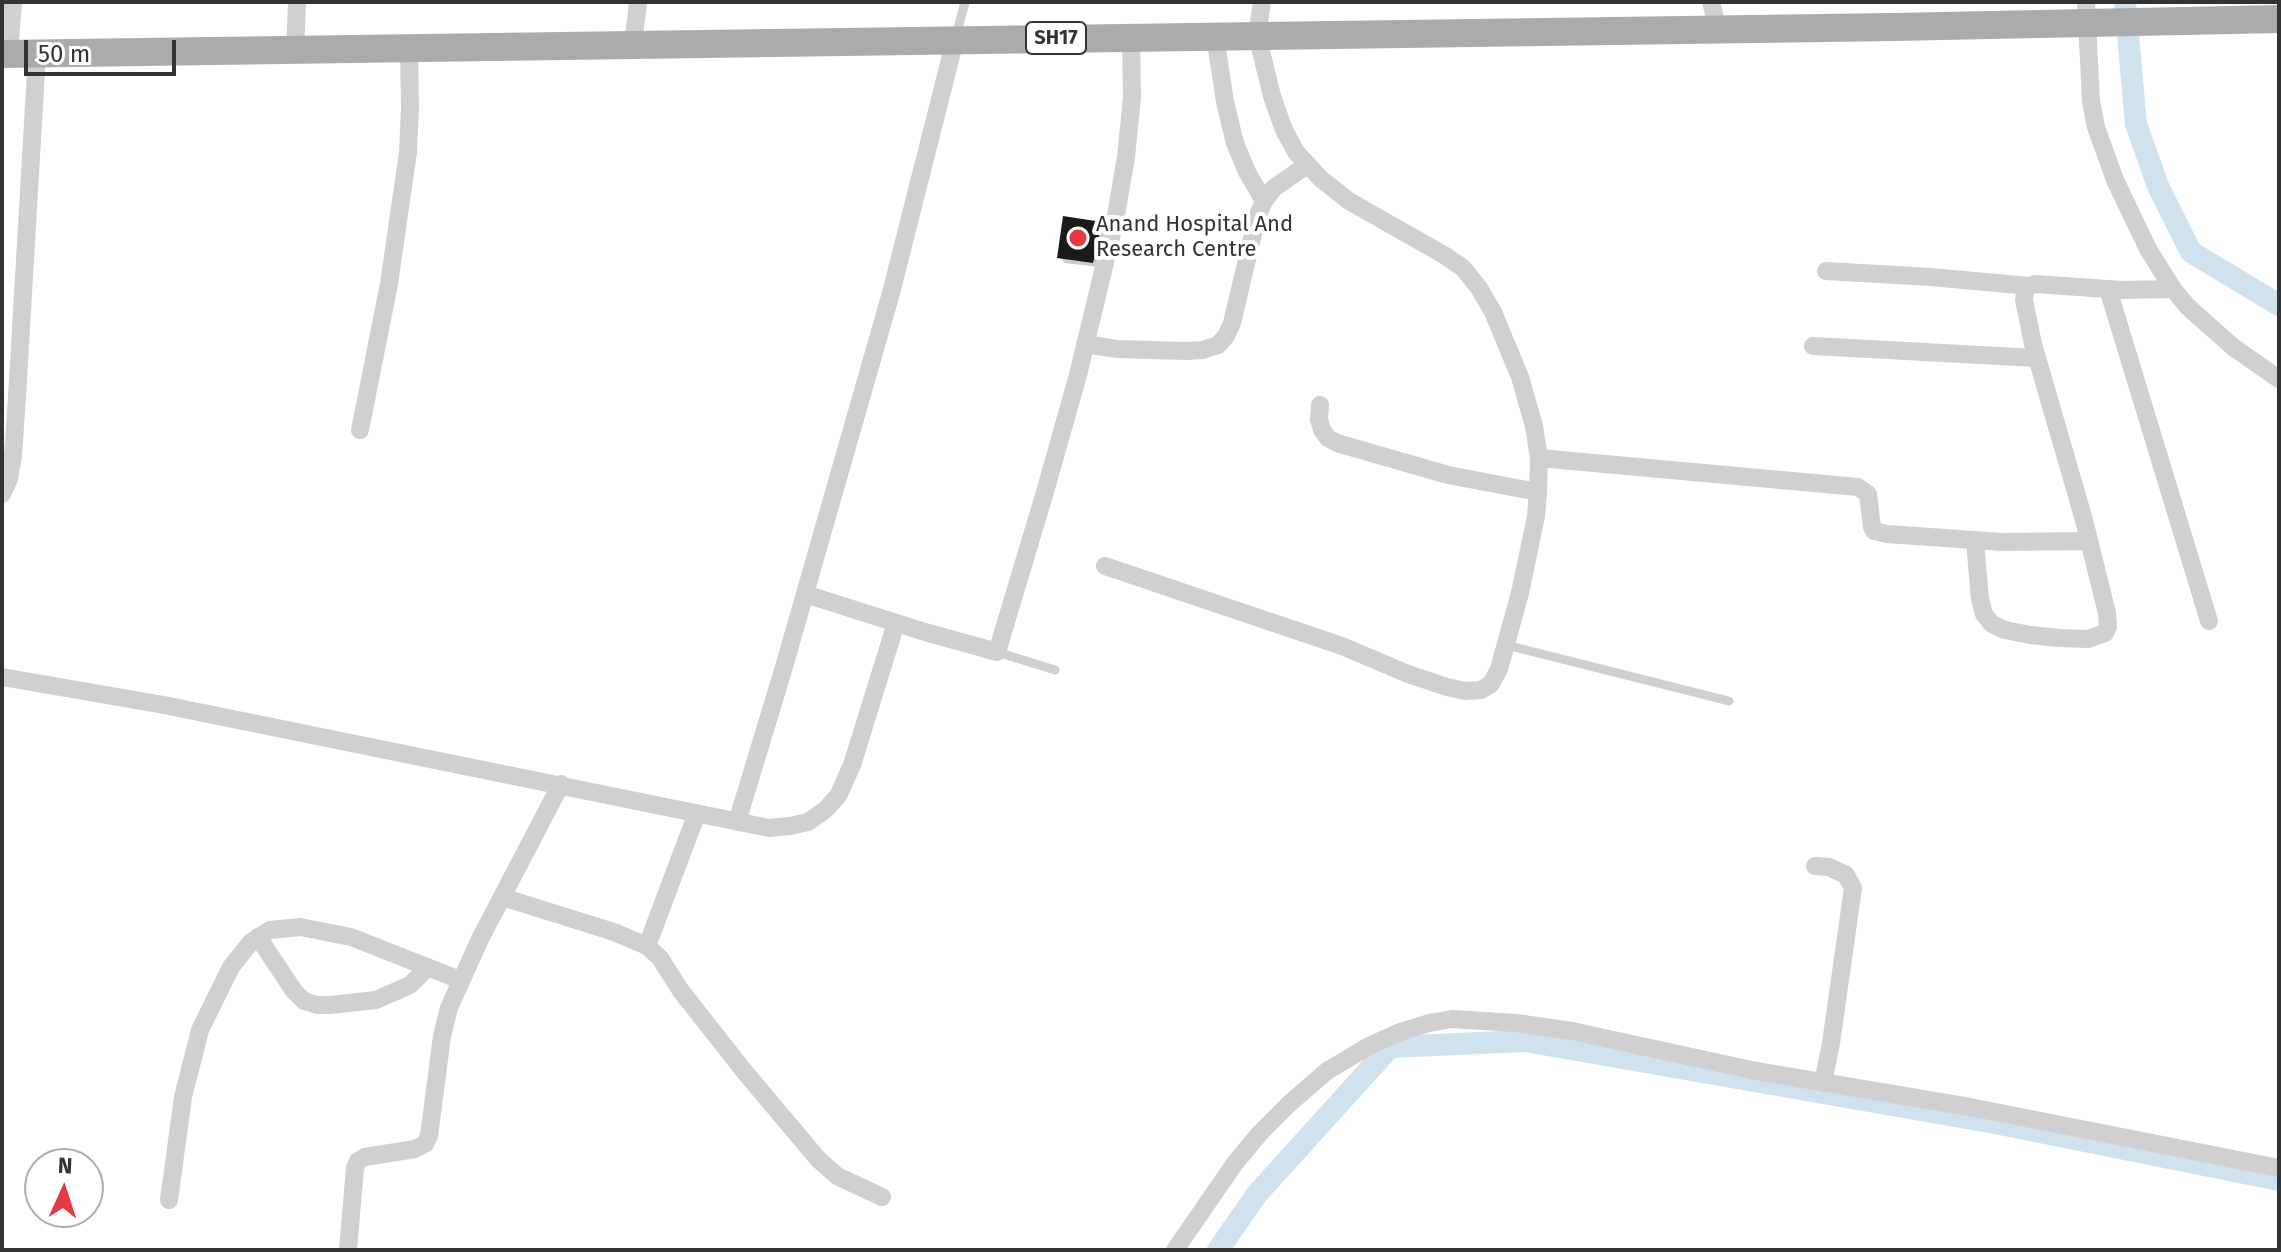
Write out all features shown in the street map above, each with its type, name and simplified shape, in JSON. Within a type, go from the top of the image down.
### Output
[{"type":"main road","name":"SH17","points":[[5,54],[1215,36],[1715,15],[2279,19]]},
{"type":"street","points":[[5,54],[13,2]]},
{"type":"street","points":[[295,50],[297,2]]},
{"type":"street","points":[[633,45],[638,2]]},
{"type":"street","points":[[1105,566],[1465,691],[1481,690],[1491,684],[1506,645],[1536,516],[1538,492],[1539,458],[1534,426],[1520,377],[1493,312],[1463,268],[1349,201],[1321,179],[1296,152],[1272,96],[1257,35],[1262,2]]},
{"type":"street","points":[[2106,18],[2091,101],[2115,180],[2148,249],[2188,307],[2233,347],[2279,379]]},
{"type":"street","points":[[1215,36],[1235,143],[1264,201]]},
{"type":"street","points":[[805,594],[997,652],[1045,492],[1115,221],[1132,98],[1131,37]]},
{"type":"street","points":[[737,822],[891,293],[955,40]]},
{"type":"street","points":[[360,430],[389,284],[408,152],[409,48]]},
{"type":"street","points":[[2,494],[9,479],[13,456],[37,54]]},
{"type":"street","points":[[1085,344],[1117,349],[1186,351],[1218,345],[1232,323],[1254,229],[1264,201],[1274,188],[1307,165]]},
{"type":"street","points":[[1826,271],[2029,286],[2173,289]]},
{"type":"street","points":[[1975,541],[1980,599],[1984,614],[1992,624],[2030,635],[2088,639],[2105,633],[2107,613],[2089,541],[2036,358],[2024,300],[2029,286]]},
{"type":"street","points":[[2108,289],[2209,621]]},
{"type":"street","points":[[1813,346],[2036,358]]},
{"type":"street","points":[[1320,405],[1322,430],[1337,443],[1448,475],[1538,492]]},
{"type":"street","points":[[1539,458],[1858,487],[1868,494],[1874,531],[1900,535],[1975,541],[2089,541]]},
{"type":"street","points":[[2,677],[164,705],[769,828],[808,822],[838,796],[852,765],[896,623]]},
{"type":"street","points":[[348,1250],[353,1176],[358,1161],[425,1144],[429,1136],[442,1036],[449,1008],[460,980],[561,784]]},
{"type":"street","points":[[647,946],[697,813]]},
{"type":"street","points":[[1815,866],[1829,867],[1846,875],[1853,888],[1823,1083]]},
{"type":"street","points":[[502,897],[623,935],[647,946],[660,958],[681,991],[818,1159],[837,1176],[882,1197]]},
{"type":"street","points":[[169,1200],[183,1097],[200,1030],[231,967],[251,942],[270,930],[300,927],[351,937],[460,980]]},
{"type":"street","points":[[258,937],[294,991],[304,1001],[317,1005],[376,1000],[410,985],[428,967]]},
{"type":"street","points":[[1175,1250],[1235,1163],[1260,1133],[1327,1071],[1369,1046],[1429,1023],[1452,1019],[1572,1031],[1756,1071],[1970,1107],[2279,1168]]},
{"type":"lane","points":[[955,40],[965,2]]},
{"type":"lane","points":[[1506,645],[1729,701]]},
{"type":"lane","points":[[997,652],[1055,670]]},
{"type":"building","points":[[1063,216],[1102,222],[1093,263],[1057,258]]},
{"type":"waterway","points":[[2125,2],[2136,124],[2158,186],[2191,252],[2279,305]]},
{"type":"waterway","points":[[1218,1250],[1257,1194],[1390,1047],[1525,1041],[1995,1123],[2279,1180]]},
{"type":"place","name":"Anand Hospital And Research Centre","points":[[1078,238]]}]
